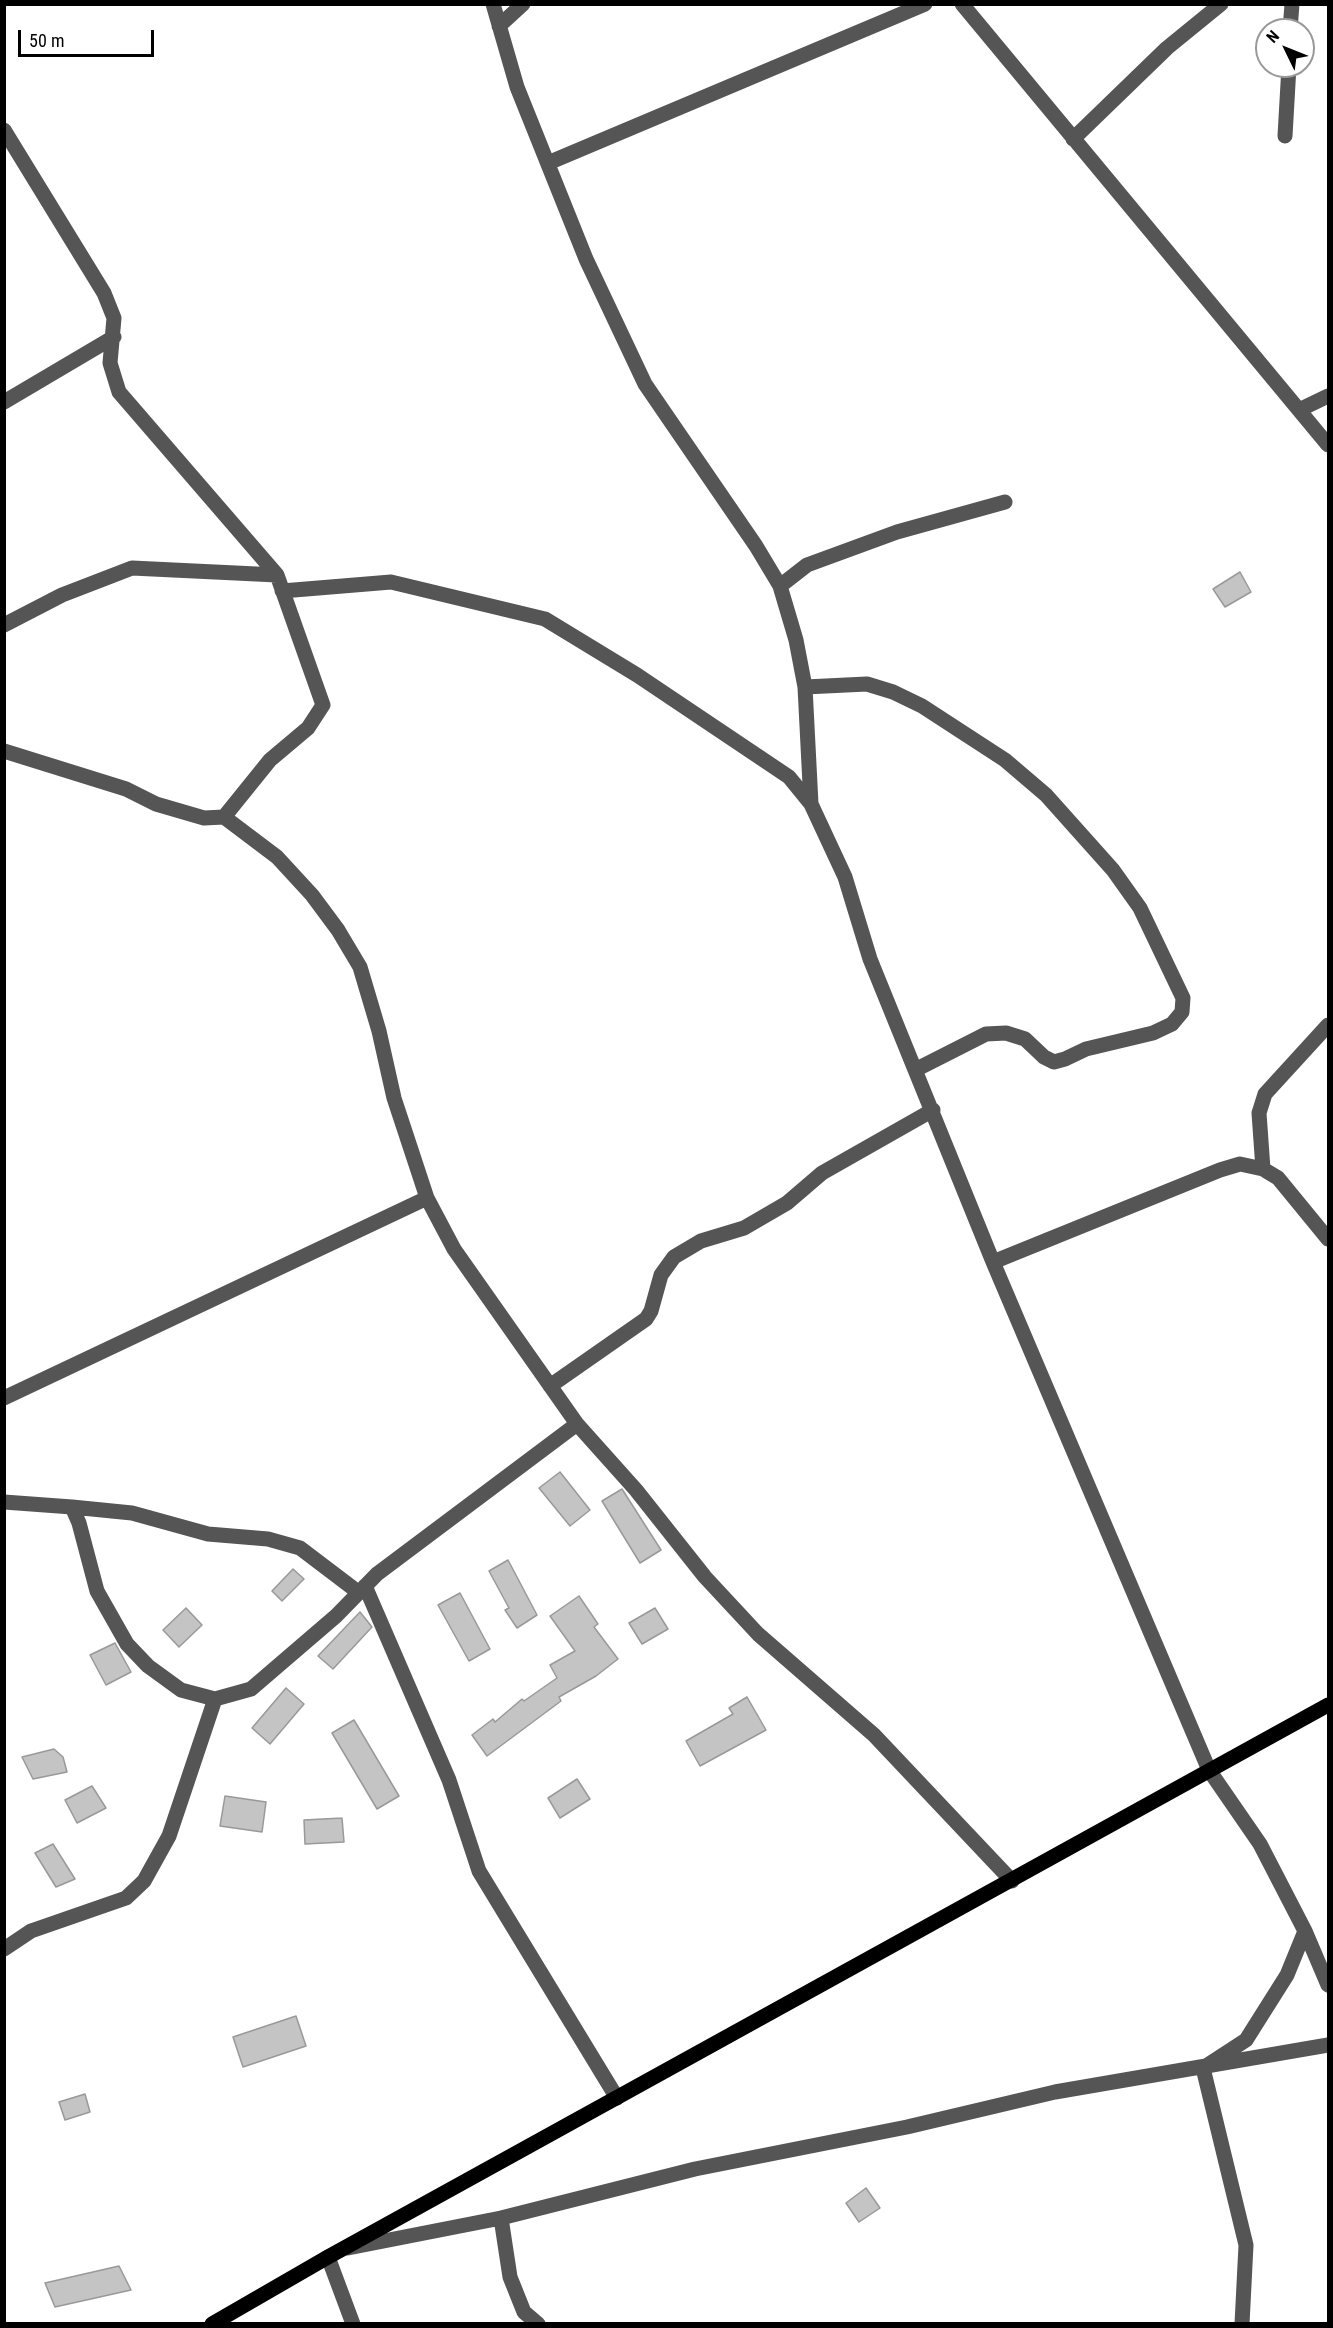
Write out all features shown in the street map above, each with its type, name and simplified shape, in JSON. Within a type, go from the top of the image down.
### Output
[{"type":"main road","points":[[212,2324],[328,2257],[1329,1705]]},
{"type":"street","points":[[493,4],[518,87],[548,164],[586,259],[645,384],[756,546],[780,586],[796,640],[805,687],[811,804]]},
{"type":"street","points":[[499,26],[523,4]]},
{"type":"street","points":[[548,164],[925,4]]},
{"type":"street","points":[[962,4],[1329,445]]},
{"type":"street","points":[[1073,139],[1167,48],[1221,4]]},
{"type":"street","points":[[1285,136],[1287,78]]},
{"type":"street","points":[[4,130],[104,293],[114,318],[110,363],[119,392],[277,574],[323,705],[308,728],[270,760],[224,817]]},
{"type":"street","points":[[4,402],[114,337]]},
{"type":"street","points":[[1299,410],[1329,396]]},
{"type":"street","points":[[780,586],[807,565],[897,532],[1005,502]]},
{"type":"street","points":[[4,625],[62,594],[132,568],[277,574]]},
{"type":"street","points":[[282,591],[391,582],[545,619],[638,675],[789,777],[811,804],[845,877],[870,959],[917,1069],[993,1262],[1209,1770],[1260,1844],[1305,1931],[1329,1985]]},
{"type":"street","points":[[805,687],[867,684],[893,692],[922,706],[1005,760],[1046,795],[1113,870],[1140,908],[1184,998],[1182,1012],[1172,1024],[1153,1032],[1086,1049],[1054,1062],[1044,1057],[1025,1039],[1006,1033],[986,1034],[917,1069]]},
{"type":"street","points":[[4,751],[126,789],[156,804],[204,818],[224,817],[277,857],[312,896],[339,930],[360,967],[379,1031],[394,1098],[427,1198],[454,1249],[577,1424],[636,1490],[705,1577],[758,1634],[874,1735],[1012,1881]]},
{"type":"street","points":[[1263,1168],[1260,1113],[1265,1094],[1329,1025]]},
{"type":"street","points":[[550,1386],[646,1319],[651,1311],[661,1275],[674,1257],[701,1241],[744,1228],[787,1203],[822,1173],[933,1110]]},
{"type":"street","points":[[993,1262],[1240,1164],[1263,1168],[1278,1178],[1329,1239]]},
{"type":"street","points":[[4,1398],[427,1198]]},
{"type":"street","points":[[72,1507],[79,1523],[97,1591],[127,1644],[148,1666],[181,1690],[215,1699],[251,1689],[336,1616],[377,1574],[577,1424]]},
{"type":"street","points":[[4,1502],[132,1513],[208,1534],[268,1539],[300,1548],[361,1589],[449,1780],[479,1871],[617,2098]]},
{"type":"street","points":[[4,1950],[31,1931],[126,1898],[144,1881],[169,1836],[215,1699]]},
{"type":"street","points":[[1203,2068],[1246,2040],[1287,1975],[1305,1931]]},
{"type":"street","points":[[346,2248],[501,2218],[695,2169],[907,2127],[1006,2102],[1329,2045]]},
{"type":"street","points":[[1203,2068],[1246,2245],[1242,2324]]},
{"type":"street","points":[[501,2218],[510,2277],[524,2312],[538,2324]]},
{"type":"street","points":[[328,2257],[353,2324]]},
{"type":"building","points":[[1240,572],[1251,592],[1225,607],[1213,589]]},
{"type":"building","points":[[560,1472],[590,1510],[570,1526],[539,1488]]},
{"type":"building","points":[[622,1489],[661,1550],[640,1563],[602,1501]]},
{"type":"building","points":[[508,1560],[537,1615],[517,1628],[505,1610],[509,1608],[489,1571]]},
{"type":"building","points":[[293,1569],[304,1579],[282,1601],[272,1591]]},
{"type":"building","points":[[460,1593],[490,1649],[469,1661],[438,1605]]},
{"type":"building","points":[[579,1596],[598,1624],[594,1627],[618,1659],[596,1676],[559,1697],[561,1701],[487,1756],[472,1735],[493,1719],[495,1722],[522,1699],[524,1701],[557,1678],[550,1665],[575,1651],[550,1616]]},
{"type":"building","points":[[186,1608],[202,1625],[179,1647],[163,1630]]},
{"type":"building","points":[[655,1608],[668,1629],[642,1644],[629,1623]]},
{"type":"building","points":[[360,1612],[372,1627],[333,1669],[318,1656]]},
{"type":"building","points":[[115,1643],[131,1672],[106,1685],[90,1655]]},
{"type":"building","points":[[286,1688],[304,1704],[270,1744],[252,1728]]},
{"type":"building","points":[[747,1697],[766,1730],[700,1766],[686,1741],[733,1714],[729,1708]]},
{"type":"building","points":[[354,1720],[399,1796],[377,1809],[332,1733]]},
{"type":"building","points":[[54,1749],[63,1757],[67,1772],[33,1779],[22,1757]]},
{"type":"building","points":[[577,1779],[590,1799],[560,1818],[548,1798]]},
{"type":"building","points":[[92,1786],[106,1808],[77,1823],[65,1800]]},
{"type":"building","points":[[225,1796],[266,1802],[262,1832],[220,1826]]},
{"type":"building","points":[[342,1818],[344,1842],[305,1844],[304,1820]]},
{"type":"building","points":[[53,1844],[75,1879],[56,1887],[35,1853]]},
{"type":"building","points":[[296,2016],[306,2046],[243,2067],[233,2037]]},
{"type":"building","points":[[85,2094],[90,2112],[65,2120],[59,2102]]},
{"type":"building","points":[[866,2188],[880,2208],[859,2222],[846,2203]]},
{"type":"building","points":[[119,2266],[131,2290],[55,2307],[45,2283]]}]
